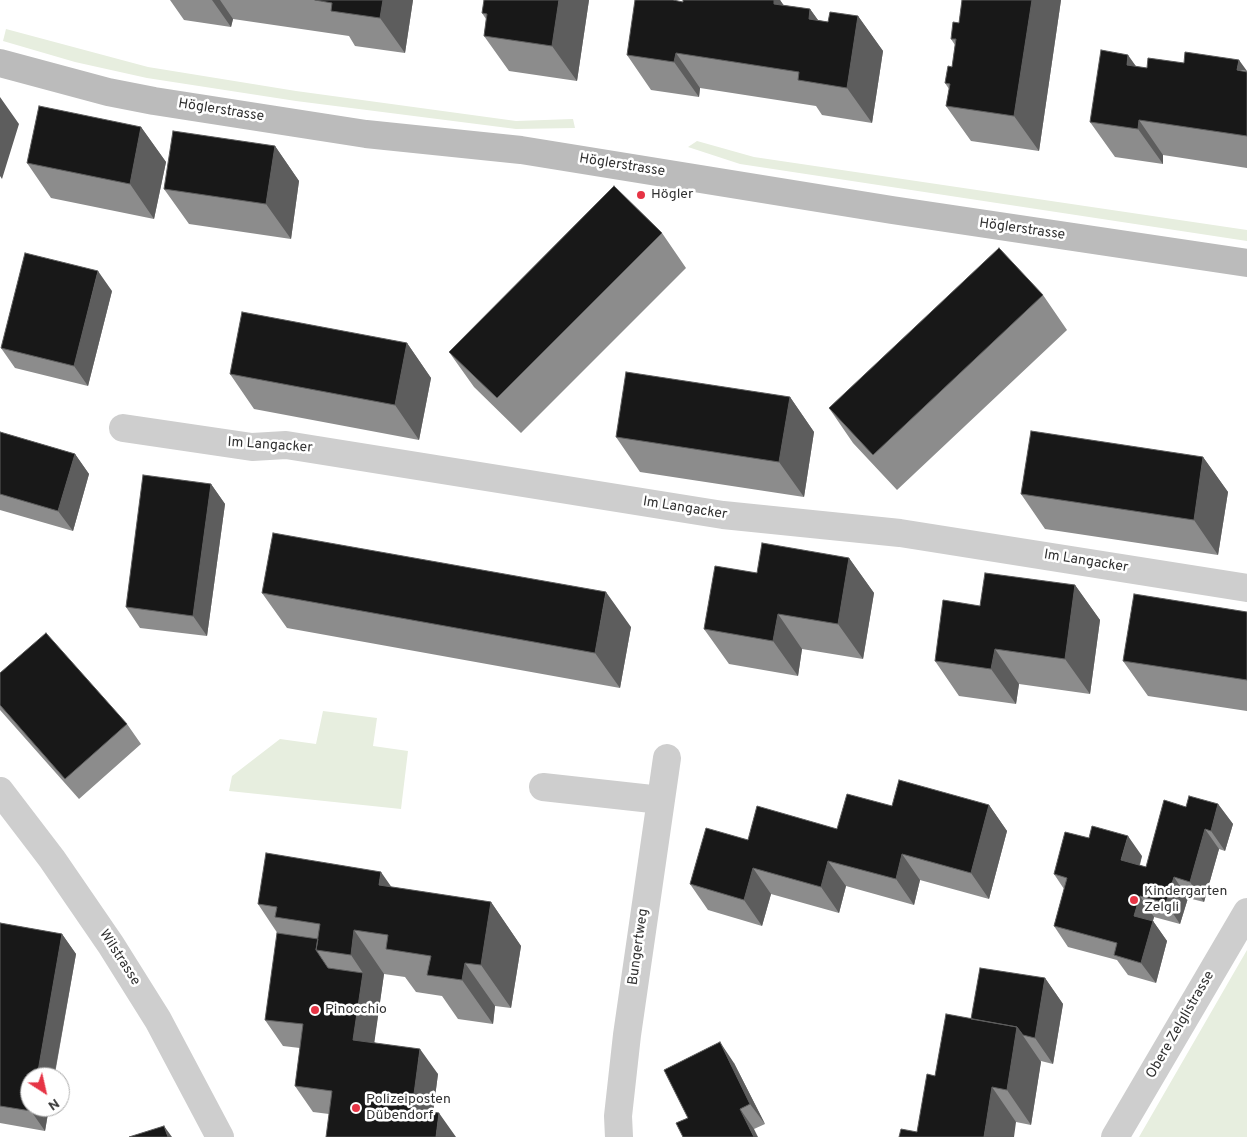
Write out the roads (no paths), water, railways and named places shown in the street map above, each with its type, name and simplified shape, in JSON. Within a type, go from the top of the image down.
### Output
[{"type":"main road","name":"Höglerstrasse","points":[[0,63],[99,90],[154,101],[366,134],[521,150],[892,210],[1247,263]]},
{"type":"street","name":"Im Langacker","points":[[123,428],[252,447],[286,445],[723,515],[900,533],[1247,588]]},
{"type":"street","name":"Bungertweg","points":[[619,1137],[618,1116],[627,1035],[667,758]]},
{"type":"street","points":[[543,787],[661,800]]},
{"type":"street","name":"Wilstrasse","points":[[0,791],[52,859],[111,946],[158,1020],[220,1137]]},
{"type":"street","name":"Obere Zelglistrasse","points":[[1115,1137],[1247,912]]},
{"type":"place","name":"Högler","points":[[641,195]]},
{"type":"place","name":"Kindergarten Zelgli","points":[[1134,900]]},
{"type":"place","name":"Pinocchio","points":[[315,1010]]},
{"type":"place","name":"Polizeiposten Dübendorf","points":[[356,1108]]}]
